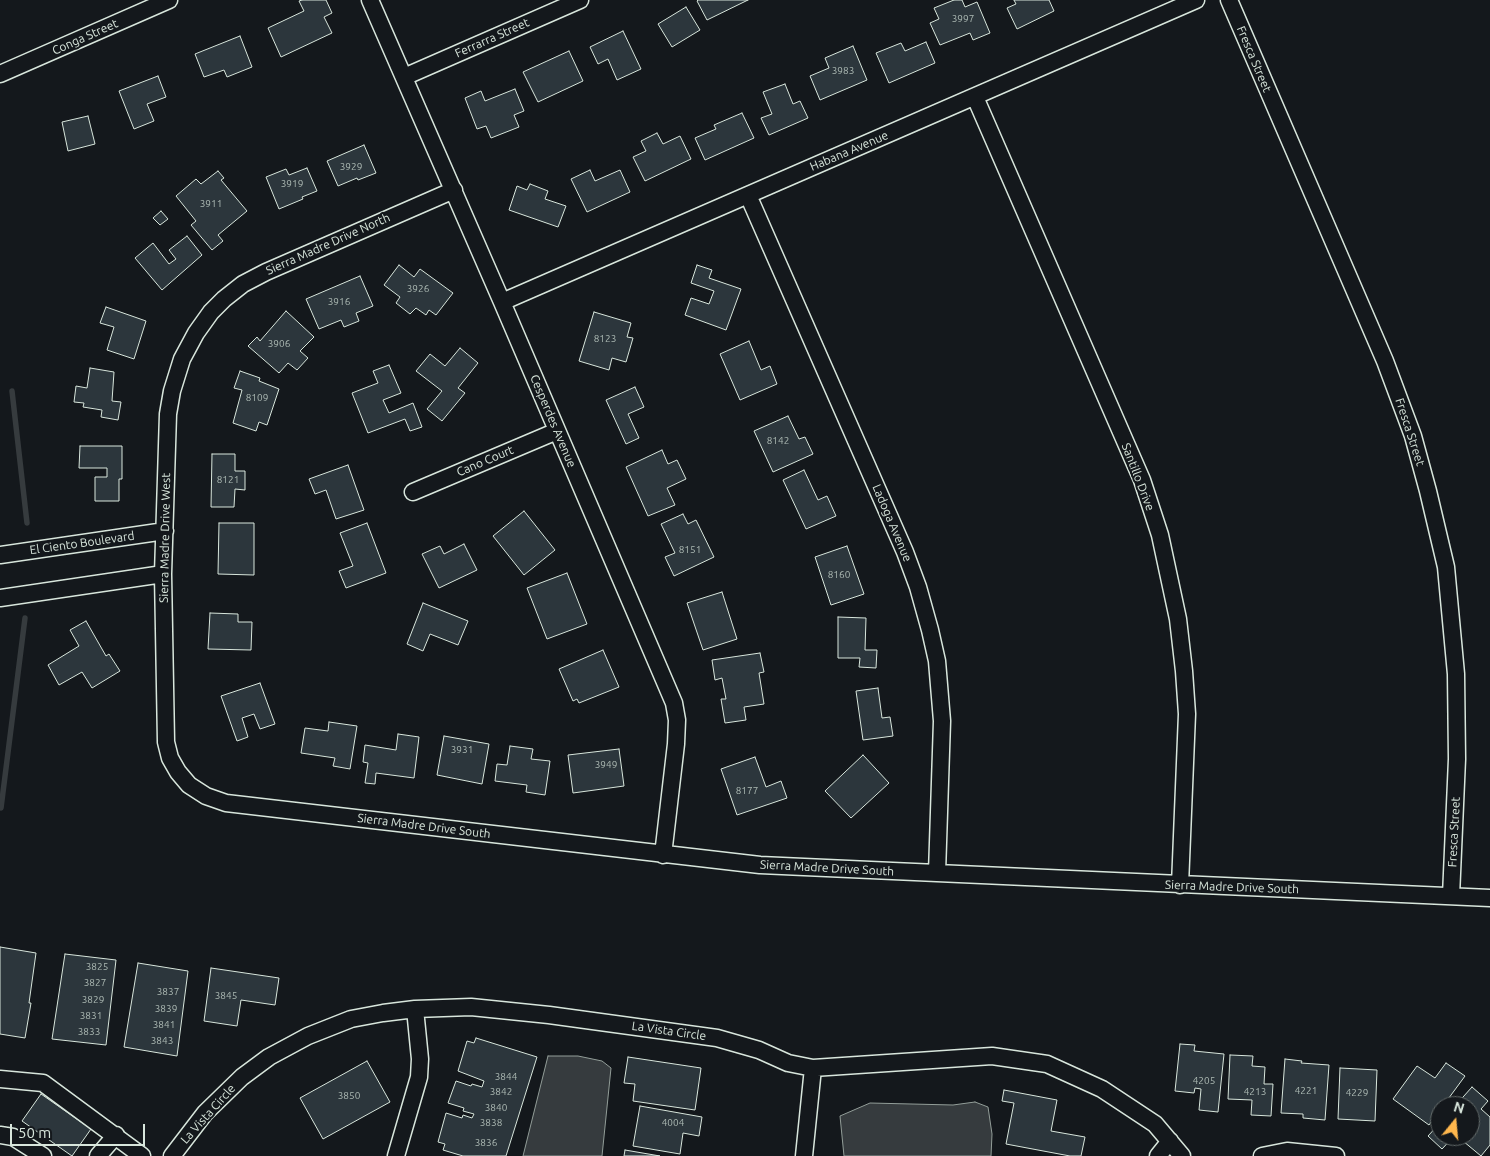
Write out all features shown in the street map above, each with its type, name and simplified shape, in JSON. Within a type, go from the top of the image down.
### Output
[{"type":"street","name":"Conga Street","points":[[0,74],[169,0]]},
{"type":"street","name":"Cesperdes Avenue","points":[[370,0],[454,190],[674,702],[677,720],[676,744],[663,855]]},
{"type":"street","name":"Ferrarra Street","points":[[404,76],[580,0]]},
{"type":"street","name":"Habana Avenue","points":[[502,302],[1196,0]]},
{"type":"street","name":"Fresca Street","points":[[1229,0],[1385,360],[1412,436],[1428,491],[1446,567],[1456,674],[1457,759],[1451,896]]},
{"type":"street","name":"Santillo Drive","points":[[975,97],[1142,480],[1160,536],[1178,619],[1187,714],[1180,885]]},
{"type":"street","name":"Sierra Madre Drive North","points":[[212,312],[224,299],[243,284],[266,272],[454,190]]},
{"type":"street","name":"Ladoga Avenue","points":[[748,195],[905,552],[928,622],[937,661],[942,722],[937,872]]},
{"type":"street","name":"Sierra Madre Drive West","points":[[178,772],[170,758],[166,742],[163,574],[168,414],[172,391],[182,358],[196,333],[212,312]]},
{"type":"street","name":"Cano Court","points":[[413,492],[557,431]]},
{"type":"street","name":"El Ciento Boulevard","points":[[0,555],[165,531]]},
{"type":"street","points":[[0,598],[163,574]]},
{"type":"street","name":"Sierra Madre Drive South","points":[[178,772],[189,785],[206,796],[226,803],[760,865],[1490,898]]},
{"type":"street","name":"La Vista Circle","points":[[172,1156],[205,1113],[242,1077],[269,1057],[308,1036],[344,1021],[383,1013],[415,1009],[471,1008],[520,1012],[717,1038],[759,1050],[788,1063],[813,1068],[992,1056],[1047,1064],[1102,1088],[1155,1124],[1182,1156]]},
{"type":"street","points":[[396,1156],[419,1077],[420,1059],[415,1009]]},
{"type":"street","points":[[804,1156],[813,1068]]},
{"type":"street","points":[[0,1078],[43,1083],[142,1156]]},
{"type":"street","points":[[0,1135],[13,1136],[43,1156]]},
{"type":"street","points":[[98,1156],[116,1135]]},
{"type":"street","points":[[1158,1156],[1170,1141]]},
{"type":"street","points":[[1262,1156],[1287,1151],[1336,1156]]},
{"type":"shaded area","points":[[548,1056],[578,1056],[602,1061],[611,1068],[602,1156],[523,1156]]},
{"type":"shaded area","points":[[975,1102],[988,1107],[992,1134],[991,1156],[844,1156],[840,1116],[870,1103],[953,1105]]},
{"type":"building","points":[[326,0],[332,13],[324,17],[332,33],[281,57],[268,28],[304,11],[299,1]]},
{"type":"building","points":[[698,0],[748,0],[707,20],[697,1]]},
{"type":"building","points":[[954,0],[962,0],[965,7],[977,2],[990,33],[973,40],[970,33],[940,45],[930,23],[939,19],[934,8]]},
{"type":"building","points":[[1014,0],[1049,0],[1054,11],[1017,29],[1007,8],[1016,4]]},
{"type":"building","points":[[686,7],[700,30],[672,47],[658,24]]},
{"type":"building","points":[[623,31],[641,69],[617,80],[608,59],[598,64],[590,47]]},
{"type":"building","points":[[240,36],[252,67],[227,77],[224,70],[204,77],[195,54]]},
{"type":"building","points":[[926,42],[935,63],[889,83],[876,53],[901,43],[905,51]]},
{"type":"building","points":[[853,46],[867,80],[820,100],[810,76],[829,68],[825,58]]},
{"type":"building","points":[[569,51],[583,81],[538,102],[523,72]]},
{"type":"building","points":[[158,76],[166,97],[147,104],[154,121],[134,129],[119,91]]},
{"type":"building","points":[[785,84],[793,104],[800,101],[808,118],[769,135],[761,118],[772,114],[763,92]]},
{"type":"building","points":[[515,89],[524,111],[514,115],[519,127],[491,138],[486,126],[477,129],[465,98],[481,91],[485,101]]},
{"type":"building","points":[[742,113],[754,138],[705,160],[695,138],[716,129],[714,125]]},
{"type":"building","points":[[88,116],[95,144],[68,151],[62,122]]},
{"type":"building","points":[[657,133],[663,144],[680,136],[691,159],[645,181],[633,157],[646,151],[641,141]]},
{"type":"building","points":[[364,145],[376,173],[338,186],[327,161]]},
{"type":"building","points":[[307,168],[317,191],[279,209],[266,177],[286,169],[289,175]]},
{"type":"building","points":[[590,170],[595,181],[620,170],[630,192],[587,212],[571,179]]},
{"type":"building","points":[[218,171],[224,178],[221,180],[247,211],[218,235],[223,241],[212,250],[191,225],[196,221],[176,196],[196,179],[201,184]]},
{"type":"building","points":[[530,184],[548,191],[545,199],[566,206],[558,227],[509,210],[517,186],[527,190]]},
{"type":"building","points":[[161,211],[168,219],[160,225],[153,218]]},
{"type":"building","points":[[187,236],[202,255],[162,290],[135,258],[153,243],[169,264],[176,259],[169,250]]},
{"type":"building","points":[[399,265],[414,277],[420,269],[453,293],[436,315],[429,310],[426,315],[416,308],[410,314],[396,303],[400,297],[384,285]]},
{"type":"building","points":[[697,265],[712,270],[709,278],[741,289],[726,330],[685,315],[691,298],[709,304],[714,291],[691,283]]},
{"type":"building","points":[[360,276],[373,306],[356,313],[359,321],[344,327],[341,320],[319,329],[306,299]]},
{"type":"building","points":[[106,307],[146,321],[134,359],[107,350],[114,327],[100,323]]},
{"type":"building","points":[[286,311],[314,337],[300,351],[308,358],[297,370],[288,363],[279,373],[248,346],[257,337],[260,341]]},
{"type":"building","points":[[594,312],[631,323],[627,337],[633,338],[626,362],[612,358],[609,370],[579,361]]},
{"type":"building","points":[[749,341],[761,370],[770,366],[777,384],[740,400],[720,354]]},
{"type":"building","points":[[460,348],[478,363],[458,388],[465,393],[442,421],[427,409],[442,391],[416,371],[430,354],[445,366]]},
{"type":"building","points":[[389,365],[401,393],[383,400],[389,413],[413,403],[422,427],[410,431],[405,419],[368,433],[352,393],[378,383],[373,371]]},
{"type":"building","points":[[90,368],[114,372],[112,401],[121,402],[118,420],[101,417],[102,410],[83,407],[84,403],[74,402],[76,386],[87,388]]},
{"type":"building","points":[[240,371],[260,378],[259,381],[279,389],[267,425],[259,422],[256,431],[233,423],[242,390],[234,388]]},
{"type":"building","points":[[635,387],[644,407],[628,414],[639,438],[626,444],[606,400]]},
{"type":"building","points":[[788,416],[799,439],[805,437],[813,454],[773,472],[754,431]]},
{"type":"building","points":[[80,446],[122,446],[122,479],[119,479],[119,501],[95,501],[95,477],[107,477],[107,468],[79,468]]},
{"type":"building","points":[[662,450],[668,464],[677,460],[686,479],[667,488],[675,505],[648,516],[626,467]]},
{"type":"building","points":[[212,454],[235,454],[235,471],[245,471],[245,490],[235,489],[234,507],[211,507]]},
{"type":"building","points":[[348,465],[364,510],[336,519],[326,490],[315,494],[309,479]]},
{"type":"building","points":[[804,470],[818,500],[827,496],[836,516],[806,529],[783,480]]},
{"type":"building","points":[[524,511],[555,550],[524,575],[493,536]]},
{"type":"building","points":[[683,514],[688,524],[696,520],[714,557],[674,576],[665,557],[675,553],[661,524]]},
{"type":"building","points":[[219,523],[254,523],[254,575],[218,574]]},
{"type":"building","points":[[367,523],[386,573],[346,588],[339,571],[353,566],[340,533]]},
{"type":"building","points":[[464,544],[477,570],[439,588],[422,554],[440,546],[444,554]]},
{"type":"building","points":[[847,546],[864,594],[831,605],[815,557]]},
{"type":"building","points":[[567,573],[587,624],[547,639],[527,588]]},
{"type":"building","points":[[722,592],[737,639],[703,650],[687,603]]},
{"type":"building","points":[[423,603],[468,621],[458,645],[430,634],[423,651],[407,644]]},
{"type":"building","points":[[210,613],[238,614],[238,622],[252,622],[251,650],[208,649]]},
{"type":"building","points":[[838,617],[866,618],[865,650],[877,650],[876,668],[859,667],[860,658],[838,658]]},
{"type":"building","points":[[86,621],[106,656],[109,654],[120,671],[92,688],[82,672],[59,685],[48,665],[79,646],[70,630]]},
{"type":"building","points":[[603,650],[619,687],[579,703],[577,699],[573,701],[559,669]]},
{"type":"building","points":[[760,653],[764,672],[759,673],[764,704],[744,707],[746,720],[725,723],[721,699],[726,699],[722,678],[715,680],[712,660]]},
{"type":"building","points":[[260,683],[275,724],[260,729],[254,714],[242,718],[248,737],[237,741],[221,696]]},
{"type":"building","points":[[878,688],[882,718],[890,717],[893,736],[863,740],[856,691]]},
{"type":"building","points":[[329,722],[357,726],[350,769],[333,766],[335,758],[301,753],[305,728],[328,731]]},
{"type":"building","points":[[398,734],[419,737],[414,778],[376,773],[375,784],[365,783],[368,763],[363,762],[365,745],[396,750]]},
{"type":"building","points":[[444,736],[489,744],[482,784],[437,775]]},
{"type":"building","points":[[510,746],[533,749],[531,759],[550,761],[545,795],[526,792],[527,785],[495,781],[497,764],[507,765]]},
{"type":"building","points":[[619,749],[624,786],[573,793],[568,755]]},
{"type":"building","points":[[863,755],[889,783],[851,818],[825,791]]},
{"type":"building","points":[[755,757],[766,787],[781,781],[787,798],[737,815],[721,769]]},
{"type":"building","points":[[0,947],[36,953],[25,1038],[0,1034]]},
{"type":"building","points":[[65,954],[116,960],[106,1045],[52,1039]]},
{"type":"building","points":[[138,963],[188,971],[177,1056],[124,1047]]},
{"type":"building","points":[[211,968],[279,978],[275,1005],[241,1000],[237,1026],[204,1021]]},
{"type":"building","points":[[476,1038],[537,1057],[506,1156],[463,1156],[443,1150],[445,1144],[438,1142],[446,1113],[462,1118],[463,1115],[472,1118],[474,1114],[463,1111],[464,1108],[448,1103],[456,1081],[482,1087],[484,1081],[458,1071],[467,1041],[474,1043]]},
{"type":"building","points":[[1180,1044],[1195,1045],[1194,1051],[1224,1054],[1218,1112],[1199,1110],[1201,1089],[1195,1088],[1194,1093],[1175,1091]]},
{"type":"building","points":[[1230,1055],[1253,1056],[1252,1066],[1265,1067],[1264,1084],[1273,1084],[1271,1116],[1251,1115],[1252,1100],[1228,1099]]},
{"type":"building","points":[[628,1057],[701,1068],[695,1110],[633,1101],[635,1084],[624,1083]]},
{"type":"building","points":[[1285,1059],[1302,1061],[1301,1063],[1329,1065],[1325,1120],[1303,1118],[1303,1114],[1281,1113]]},
{"type":"building","points":[[367,1061],[390,1102],[323,1139],[300,1098]]},
{"type":"building","points":[[1446,1063],[1465,1076],[1450,1096],[1430,1096],[1429,1125],[1393,1099],[1417,1066],[1435,1078]]},
{"type":"building","points":[[1340,1068],[1377,1070],[1375,1121],[1338,1119]]},
{"type":"building","points":[[1472,1087],[1488,1101],[1481,1109],[1490,1117],[1490,1145],[1481,1156],[1469,1146],[1480,1146],[1480,1096],[1464,1096]]},
{"type":"building","points":[[1004,1090],[1057,1100],[1051,1131],[1085,1137],[1081,1156],[1070,1156],[1006,1144],[1014,1103],[1002,1101]]},
{"type":"building","points":[[41,1094],[91,1129],[72,1156],[22,1121]]},
{"type":"building","points":[[640,1106],[702,1117],[699,1136],[683,1133],[680,1154],[633,1146]]},
{"type":"building","points":[[625,1150],[660,1156],[624,1156]]},
{"type":"waterway","points":[[12,391],[27,523]]},
{"type":"waterway","points":[[1,808],[25,618]]}]
